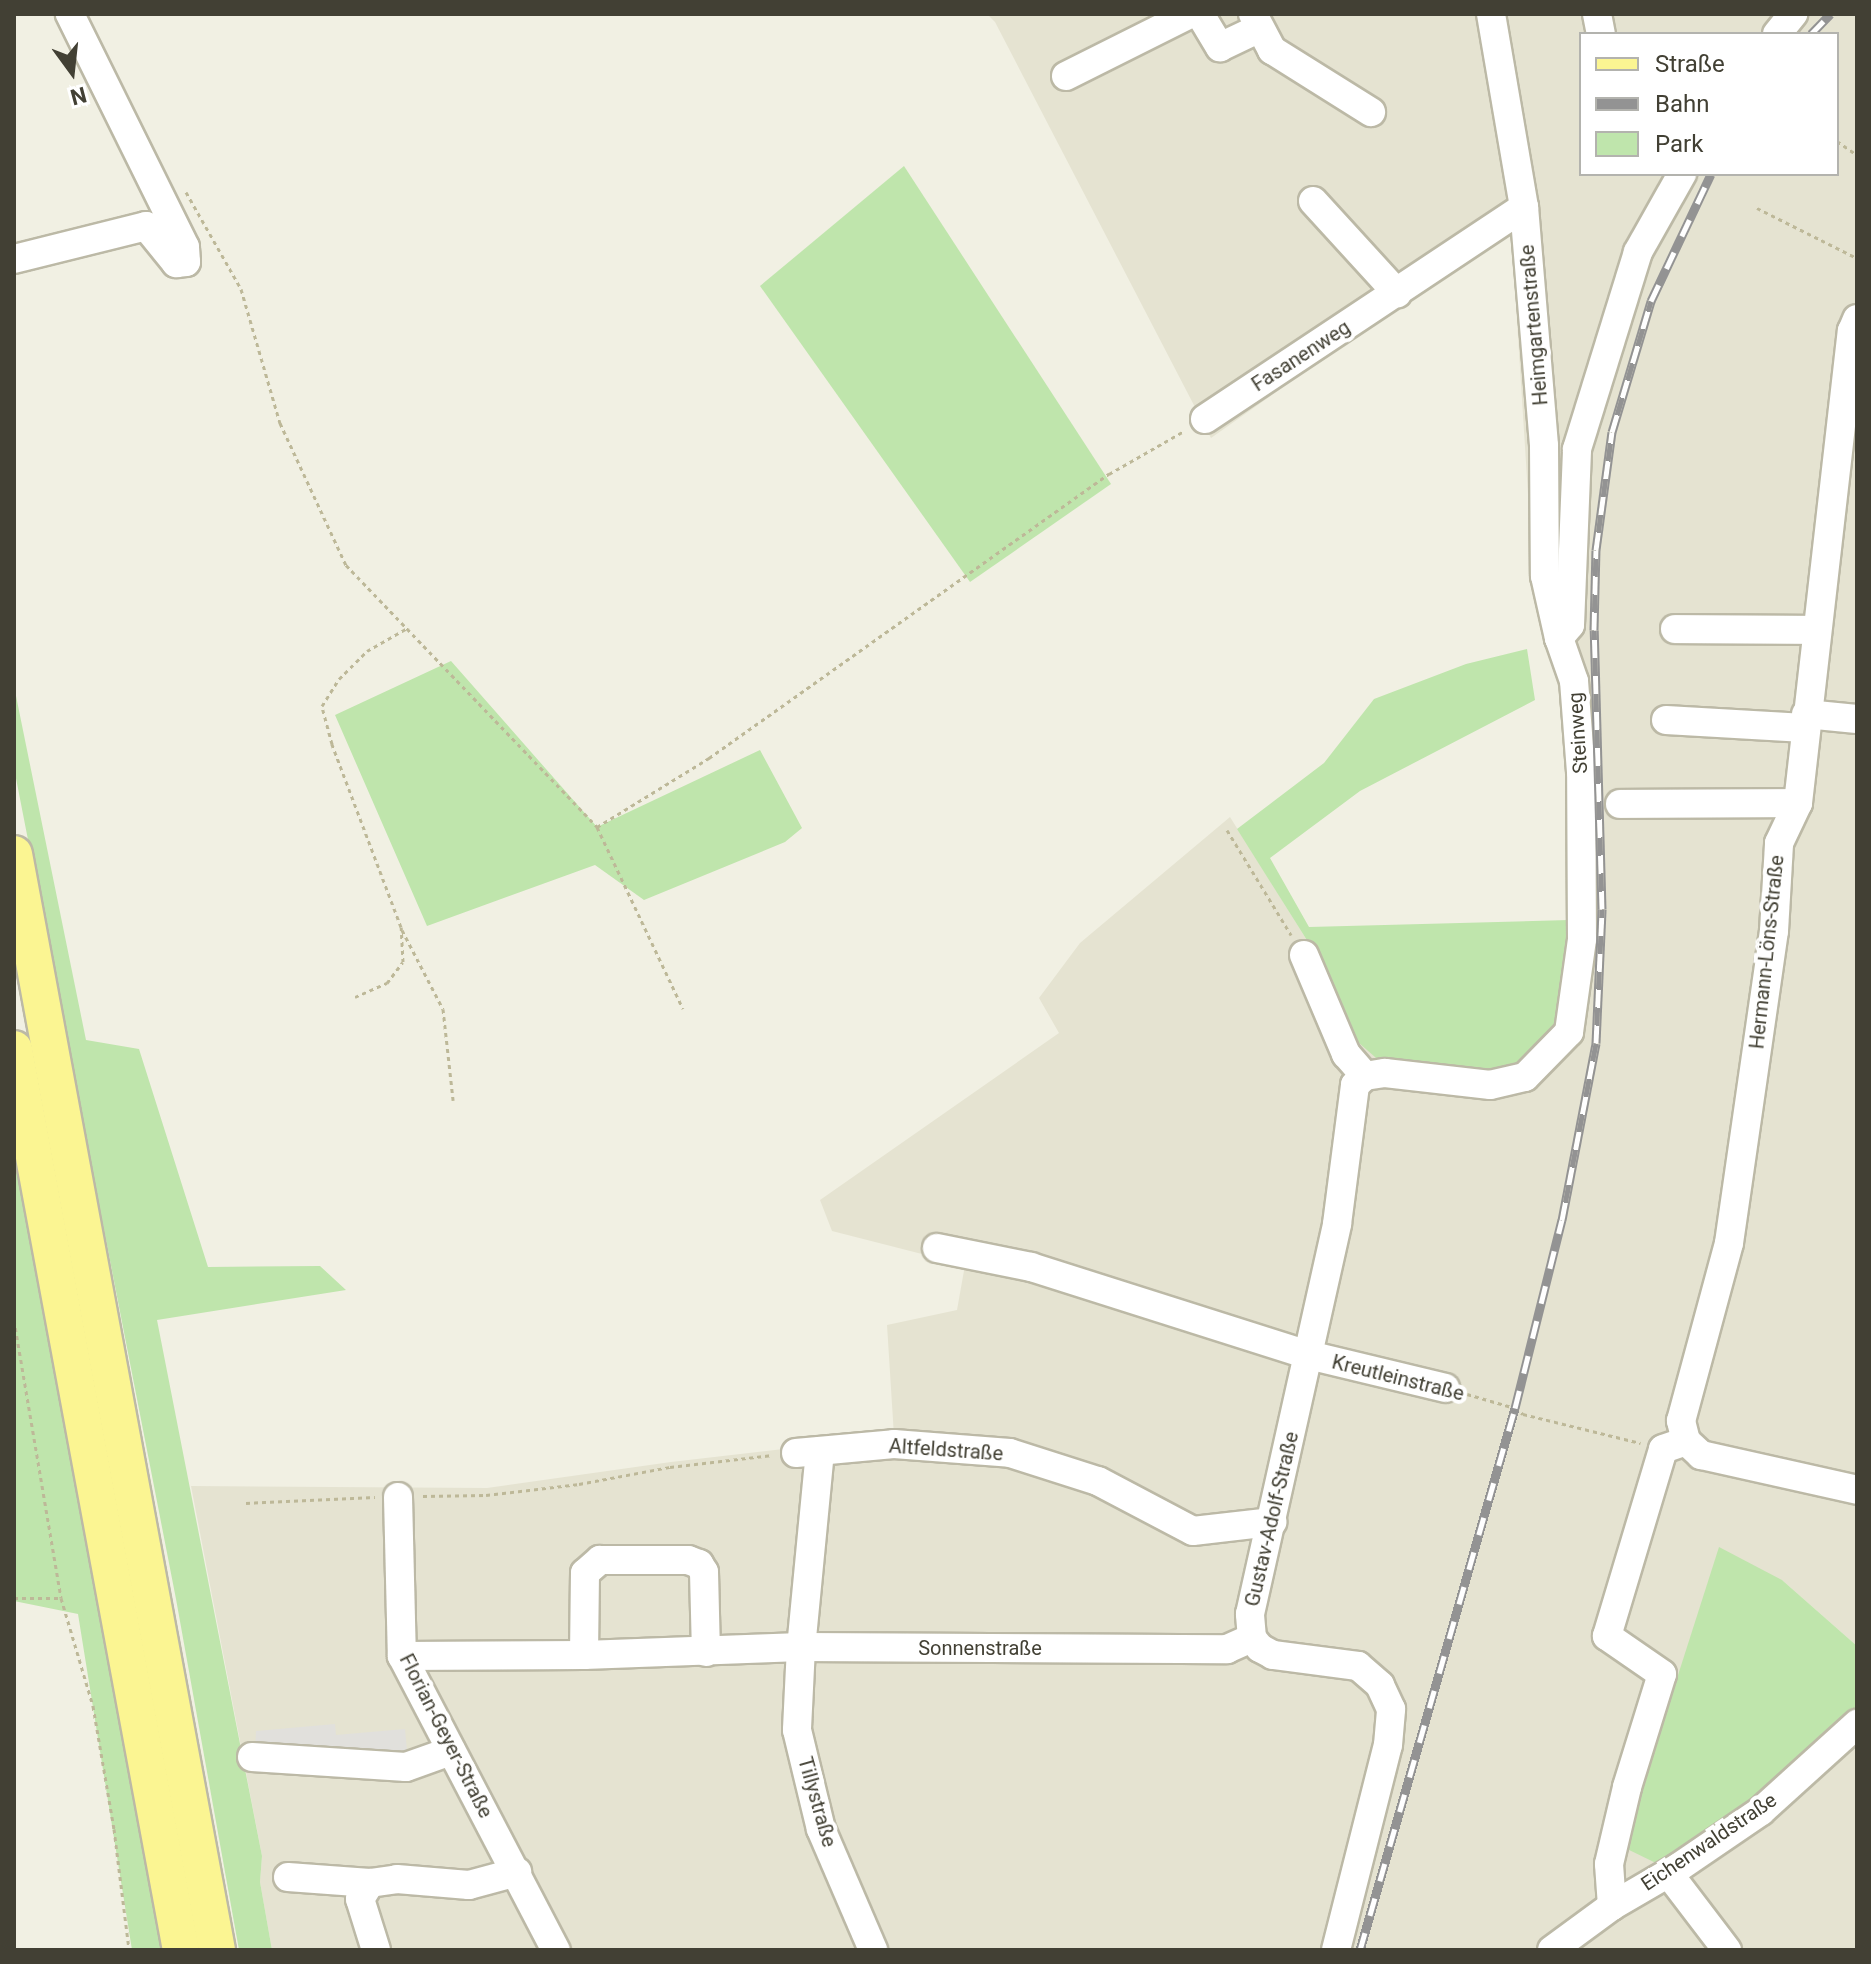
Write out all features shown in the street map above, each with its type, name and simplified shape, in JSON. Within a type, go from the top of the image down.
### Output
[{"type":"main road","points":[[14,854],[217,1950]]},
{"type":"main road","points":[[14,1049],[181,1950]]},
{"type":"street","points":[[14,259],[146,226],[176,263],[186,262],[185,247],[70,14]]},
{"type":"street","points":[[1066,76],[1190,14]]},
{"type":"street","points":[[1200,14],[1220,47],[1256,21],[1272,50],[1371,112]]},
{"type":"street","name":"Heimgartenstraße","points":[[1491,14],[1524,207],[1544,446],[1545,576],[1559,638]]},
{"type":"street","points":[[1779,32],[1793,14]]},
{"type":"street","points":[[1559,638],[1570,625],[1577,449],[1638,252],[1681,176]]},
{"type":"street","points":[[1313,201],[1397,293]]},
{"type":"street","name":"Fasanenweg","points":[[1205,419],[1524,207]]},
{"type":"street","name":"Hermann-Löns-Straße","points":[[1612,1906],[1609,1864],[1627,1787],[1662,1674],[1607,1636],[1674,1445],[1729,1243],[1774,931],[1779,843],[1798,803],[1852,331],[1857,319]]},
{"type":"street","points":[[1544,446],[1577,449]]},
{"type":"street","points":[[1675,629],[1816,630]]},
{"type":"street","name":"Steinweg","points":[[1360,1080],[1385,1073],[1490,1085],[1525,1077],[1569,1032],[1582,939],[1581,772],[1574,681],[1559,638]]},
{"type":"street","points":[[1666,720],[1857,719]]},
{"type":"street","points":[[1620,804],[1798,803]]},
{"type":"street","points":[[1304,955],[1360,1080]]},
{"type":"street","name":"Gustav-Adolf-Straße","points":[[1252,1638],[1250,1614],[1337,1224],[1360,1080]]},
{"type":"street","name":"Kreutleinstraße","points":[[937,1248],[1031,1267],[1308,1355],[1445,1388]]},
{"type":"street","name":"Altfeldstraße","points":[[808,1452],[894,1444],[1010,1453],[1098,1481],[1193,1531],[1272,1522]]},
{"type":"street","points":[[1674,1445],[1701,1455],[1857,1490]]},
{"type":"street","name":"Tillystraße","points":[[808,1452],[797,1730],[821,1829],[873,1950]]},
{"type":"street","name":"Florian-Geyer-Straße","points":[[398,1497],[402,1656],[556,1950]]},
{"type":"street","points":[[584,1655],[585,1573],[600,1560],[688,1560],[699,1564],[704,1572],[706,1652]]},
{"type":"street","points":[[1252,1638],[1260,1648],[1273,1655],[1358,1666],[1380,1685],[1391,1709],[1388,1745],[1336,1950]]},
{"type":"street","name":"Sonnenstraße","points":[[402,1656],[584,1655],[801,1647],[1227,1649],[1252,1638]]},
{"type":"street","name":"Eichenwaldstraße","points":[[1552,1950],[1612,1906],[1669,1874],[1761,1811],[1857,1724]]},
{"type":"street","points":[[252,1757],[406,1767],[451,1751]]},
{"type":"street","points":[[288,1877],[370,1883],[397,1879],[469,1885],[517,1872]]},
{"type":"street","points":[[1669,1874],[1727,1950]]},
{"type":"street","points":[[370,1883],[360,1899],[376,1950]]},
{"type":"path","points":[[1839,142],[1857,155]]},
{"type":"path","points":[[186,192],[241,289],[280,423],[346,565],[409,627],[597,827],[683,1009]]},
{"type":"path","points":[[1757,208],[1857,258]]},
{"type":"path","points":[[597,827],[709,758],[1109,474],[1205,419]]},
{"type":"path","points":[[409,627],[367,651],[339,679],[322,706],[332,744],[401,927],[443,1009],[453,1100]]},
{"type":"path","points":[[1227,830],[1304,955]]},
{"type":"path","points":[[355,997],[387,983],[403,962],[401,927]]},
{"type":"path","points":[[14,1320],[61,1598],[93,1706],[114,1829],[129,1950]]},
{"type":"path","name":"Kreutleinstraße","points":[[1445,1388],[1515,1408],[1523,1414],[1674,1445]]},
{"type":"path","points":[[246,1503],[486,1495],[808,1452]]},
{"type":"path","points":[[14,1598],[61,1598]]},
{"type":"shaded area","points":[[987,14],[1857,14],[1857,1646],[1782,1580],[1857,1712],[1857,1950],[272,1950],[260,1882],[262,1856],[191,1486],[487,1488],[671,1462],[894,1436],[887,1325],[957,1310],[965,1265],[832,1231],[820,1200],[1059,1033],[1039,998],[1080,943],[1230,817],[1315,953],[1569,962],[1569,737],[1533,573],[1511,226],[1211,438],[995,22]]},
{"type":"shaded area","points":[[335,1724],[336,1735],[405,1729],[408,1761],[255,1752],[256,1731]]},
{"type":"green space","points":[[904,166],[1111,484],[970,582],[760,286]]},
{"type":"green space","points":[[1527,649],[1535,700],[1360,791],[1270,858],[1309,927],[1569,920],[1569,962],[1558,1027],[1523,1068],[1490,1075],[1383,1064],[1351,1036],[1315,953],[1237,829],[1324,763],[1374,699],[1466,664]]},
{"type":"green space","points":[[451,661],[597,827],[760,750],[802,828],[785,842],[644,900],[595,865],[427,926],[335,715]]},
{"type":"green space","points":[[14,686],[86,1040],[139,1049],[208,1267],[320,1266],[346,1290],[157,1320],[262,1856],[260,1882],[272,1950],[239,1950],[176,1599],[14,768]]},
{"type":"green space","points":[[14,1153],[163,1950],[132,1950],[78,1614],[14,1601]]},
{"type":"green space","points":[[1719,1547],[1782,1580],[1857,1646],[1857,1712],[1812,1756],[1662,1866],[1623,1847]]},
{"type":"railway","points":[[1813,32],[1830,14]]},
{"type":"railway","points":[[1360,1950],[1515,1408],[1562,1220],[1596,1043],[1602,909],[1594,630],[1596,550],[1612,432],[1651,301],[1710,176]]}]
